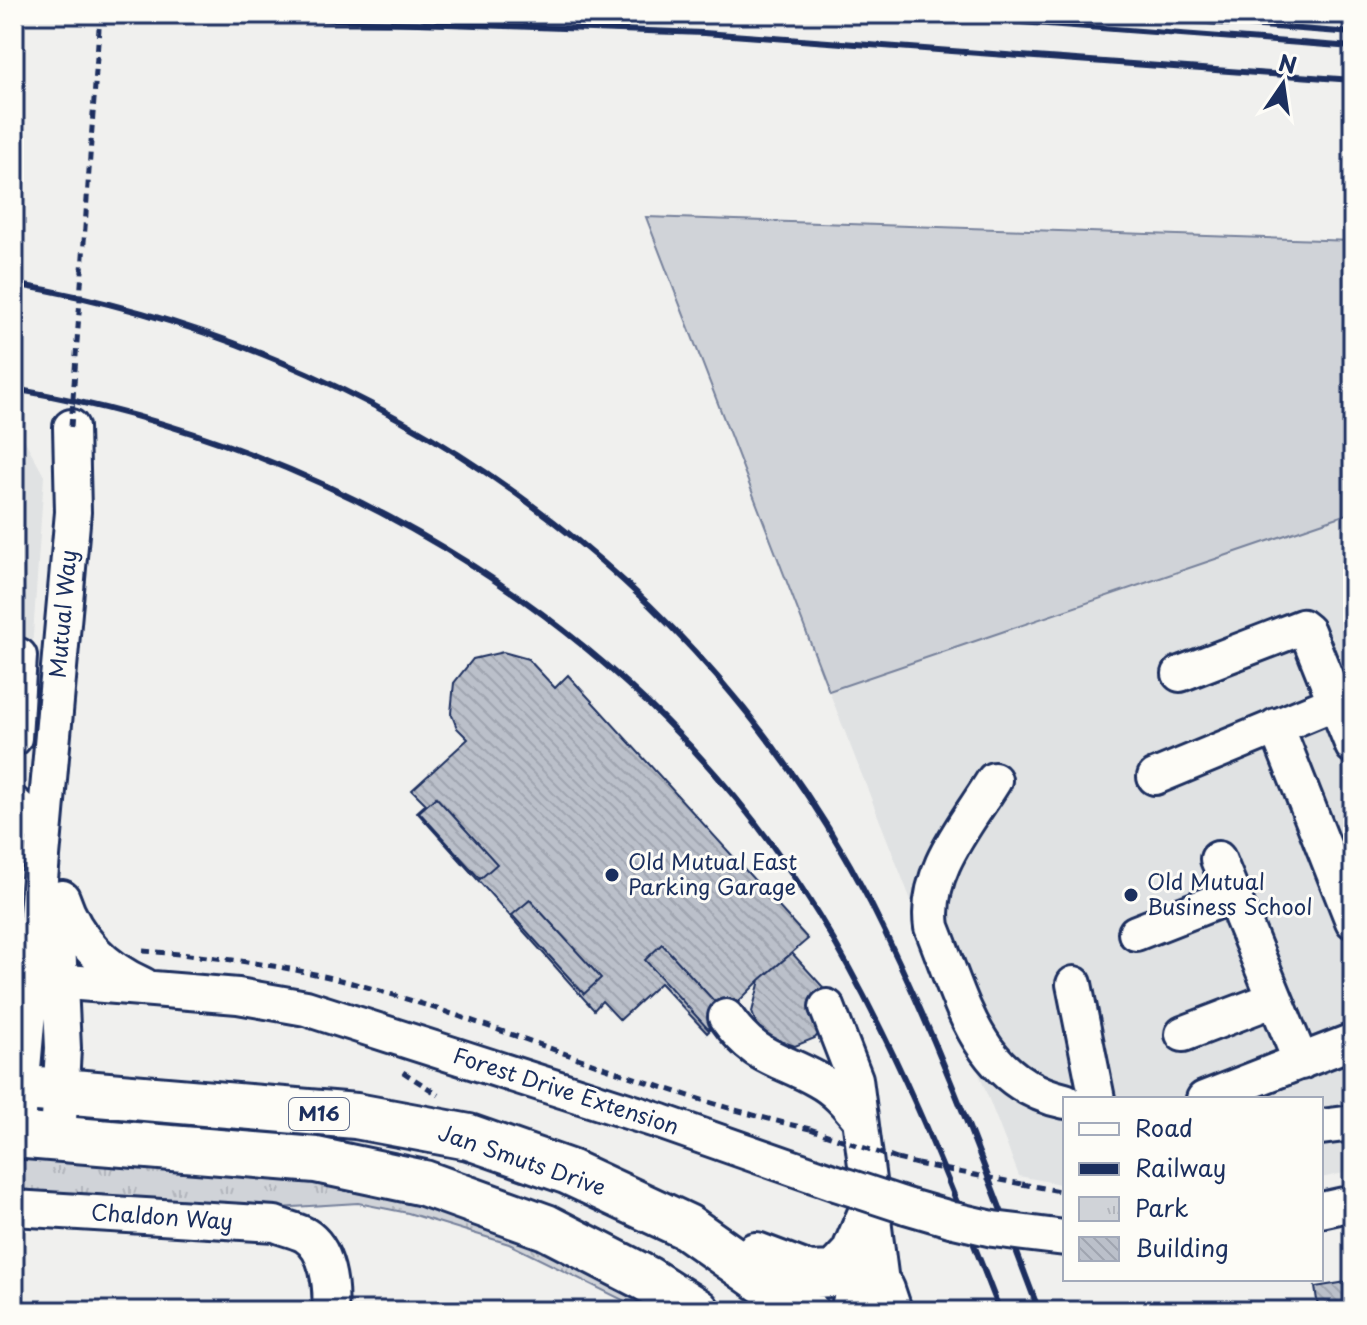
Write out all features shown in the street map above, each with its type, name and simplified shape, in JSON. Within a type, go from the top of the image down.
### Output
[{"type":"main road","name":"Jan Smuts Drive","points":[[33,1088],[356,1116],[469,1137],[569,1172],[687,1227],[806,1311]]},
{"type":"main road","name":"M16","points":[[30,1136],[316,1160],[424,1183],[546,1227],[647,1279],[697,1311]]},
{"type":"main road","points":[[687,1227],[792,1270],[822,1277],[835,1274],[846,1266],[888,1210]]},
{"type":"street","name":"Mutual Way","points":[[45,980],[29,815],[59,658],[73,512],[71,427]]},
{"type":"street","points":[[1180,674],[1302,627],[1307,631],[1353,746]]},
{"type":"street","points":[[14,738],[16,655],[59,658]]},
{"type":"street","points":[[1155,777],[1336,702]]},
{"type":"street","points":[[1276,726],[1353,921]]},
{"type":"street","points":[[994,780],[938,872],[929,906],[932,927],[986,1052],[1022,1086],[1063,1100]]},
{"type":"street","name":"Mutual Way","points":[[29,815],[55,870],[30,1136]]},
{"type":"street","points":[[1218,859],[1301,1062]]},
{"type":"street","points":[[55,870],[65,907],[90,948],[117,972],[150,988]]},
{"type":"street","points":[[1136,933],[1233,895]]},
{"type":"street","name":"Forest Drive Extension","points":[[45,980],[238,996],[306,1008],[662,1122],[836,1183],[888,1210],[1063,1238]]},
{"type":"street","points":[[1074,984],[1097,1097]]},
{"type":"street","points":[[1183,1034],[1275,999]]},
{"type":"street","points":[[827,1007],[855,1079],[869,1171],[888,1210],[875,1306]]},
{"type":"street","points":[[726,1017],[744,1040],[763,1056],[817,1079],[838,1093],[859,1118]]},
{"type":"street","points":[[1215,1097],[1265,1088],[1301,1062],[1353,1041]]},
{"type":"street","points":[[1323,1127],[1353,1123]]},
{"type":"street","points":[[1323,1212],[1353,1203]]},
{"type":"street","points":[[1323,1213],[1353,1215]]},
{"type":"street","name":"Chaldon Way","points":[[14,1214],[275,1224],[307,1236],[325,1261],[331,1292],[330,1311]]},
{"type":"path","points":[[71,427],[100,14]]},
{"type":"path","points":[[810,1129],[917,1164],[1063,1192]]},
{"type":"shaded area","points":[[14,438],[24,439],[44,476],[14,912]]},
{"type":"shaded area","name":"Old Mutual Business School","points":[[1353,512],[1353,1171],[1323,1178],[1323,1097],[1063,1097],[1063,1185],[1019,1176],[829,691]]},
{"type":"green space","points":[[646,217],[1353,241],[1353,512],[829,691]]},
{"type":"green space","points":[[14,1144],[422,1191],[689,1311],[645,1311],[509,1244],[408,1213],[358,1203],[277,1208],[14,1192]]},
{"type":"building","name":"Old Mutual East Parking Garage","points":[[503,652],[528,659],[555,688],[568,675],[808,939],[760,980],[707,1033],[660,983],[620,1020],[602,1001],[594,1010],[417,812],[426,804],[412,790],[468,739],[457,728],[451,713],[454,683],[473,659]]},
{"type":"building","points":[[436,797],[497,864],[480,879],[419,812]]},
{"type":"building","points":[[530,900],[601,978],[584,994],[512,915]]},
{"type":"building","points":[[662,944],[725,1013],[708,1029],[645,960]]},
{"type":"building","name":"Old Mutual East Parking Garage","points":[[792,953],[822,986],[825,996],[822,1030],[815,1038],[795,1046],[760,1034],[752,1012],[760,980]]},
{"type":"building","points":[[1353,1281],[1353,1311],[1293,1311],[1318,1307],[1315,1287]]},
{"type":"railway","points":[[159,14],[704,33],[1353,80]]},
{"type":"railway","points":[[913,14],[1353,47]]},
{"type":"railway","points":[[1101,14],[1353,33]]},
{"type":"railway","points":[[14,284],[149,315],[278,360],[401,420],[516,493],[621,579],[717,676],[800,785],[871,904],[939,1054],[1039,1311]]},
{"type":"railway","points":[[14,389],[134,416],[252,454],[365,504],[472,566],[573,638],[665,720],[747,812],[818,914],[845,961],[918,1108],[1000,1311]]},
{"type":"place","name":"Old Mutual East Parking Garage","points":[[612,875]]},
{"type":"place","name":"Old Mutual Business School","points":[[1131,895]]}]
